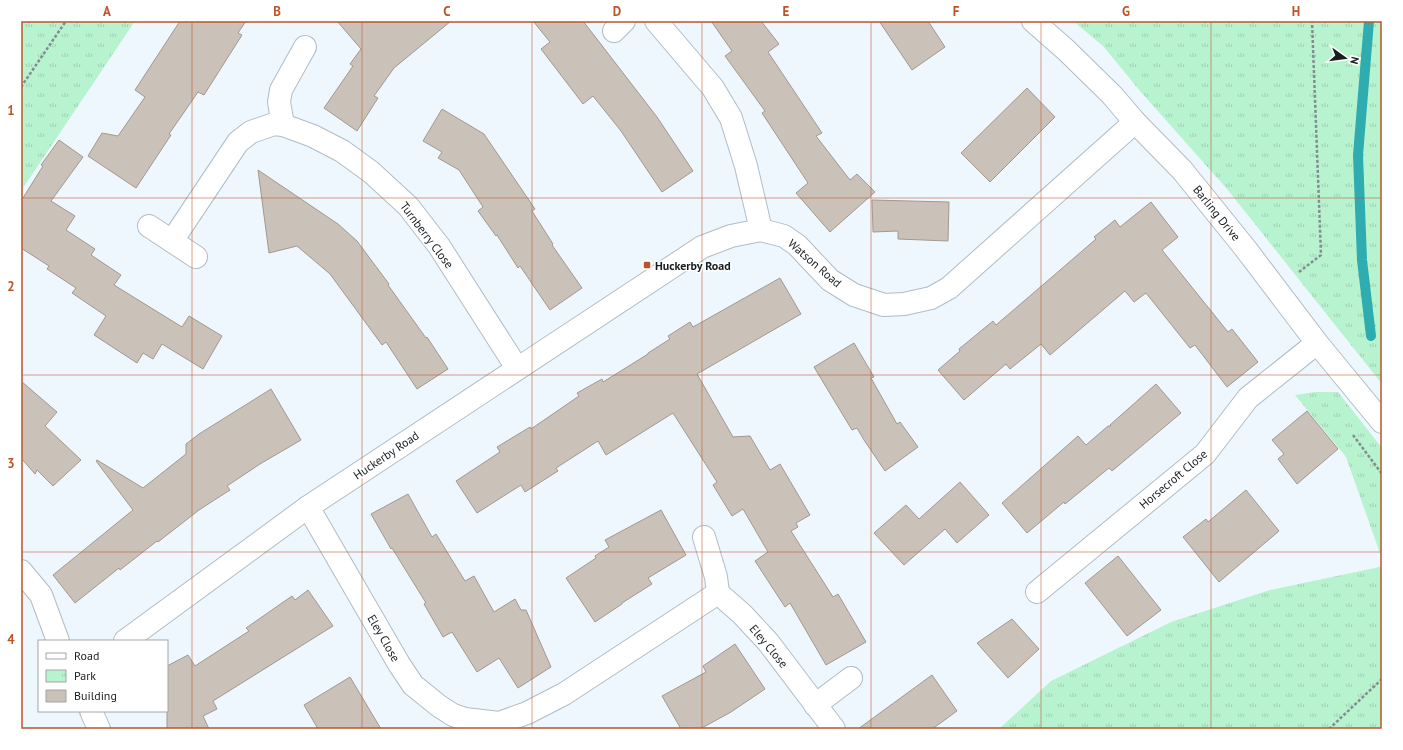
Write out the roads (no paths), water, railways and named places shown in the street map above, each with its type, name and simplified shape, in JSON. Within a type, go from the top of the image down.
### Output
[{"type":"street","points":[[656,21],[713,88],[731,118],[746,166],[761,230]]},
{"type":"street","name":"Barling Drive","points":[[1033,21],[1066,50],[1112,95],[1135,122],[1182,170],[1245,248],[1317,343],[1382,422]]},
{"type":"street","points":[[283,125],[279,102],[281,90],[305,47]]},
{"type":"street","name":"Watson Road","points":[[761,230],[784,236],[798,245],[830,280],[854,295],[884,305],[904,304],[931,298],[949,288],[1135,122]]},
{"type":"street","name":"Turnberry Close","points":[[172,241],[238,142],[251,132],[274,124],[283,125],[313,136],[342,151],[370,172],[408,206],[439,246],[517,368]]},
{"type":"street","points":[[149,226],[196,257]]},
{"type":"street","name":"Huckerby Road","points":[[126,640],[308,507],[702,247],[731,236],[761,230]]},
{"type":"street","name":"Horsecroft Close","points":[[1037,592],[1205,454],[1248,398],[1317,343]]},
{"type":"street","name":"Eley Close","points":[[308,507],[399,664],[413,685],[453,715],[499,726],[564,694],[718,593],[742,614],[768,642],[834,729]]},
{"type":"street","points":[[704,537],[716,577],[718,593]]},
{"type":"street","points":[[21,571],[41,595],[58,640]]},
{"type":"street","points":[[815,704],[850,678]]},
{"type":"street","points":[[91,712],[99,729]]},
{"type":"waterway","points":[[1369,21],[1358,155],[1362,260],[1371,336]]},
{"type":"place","name":"Huckerby Road","points":[[647,265]]}]
